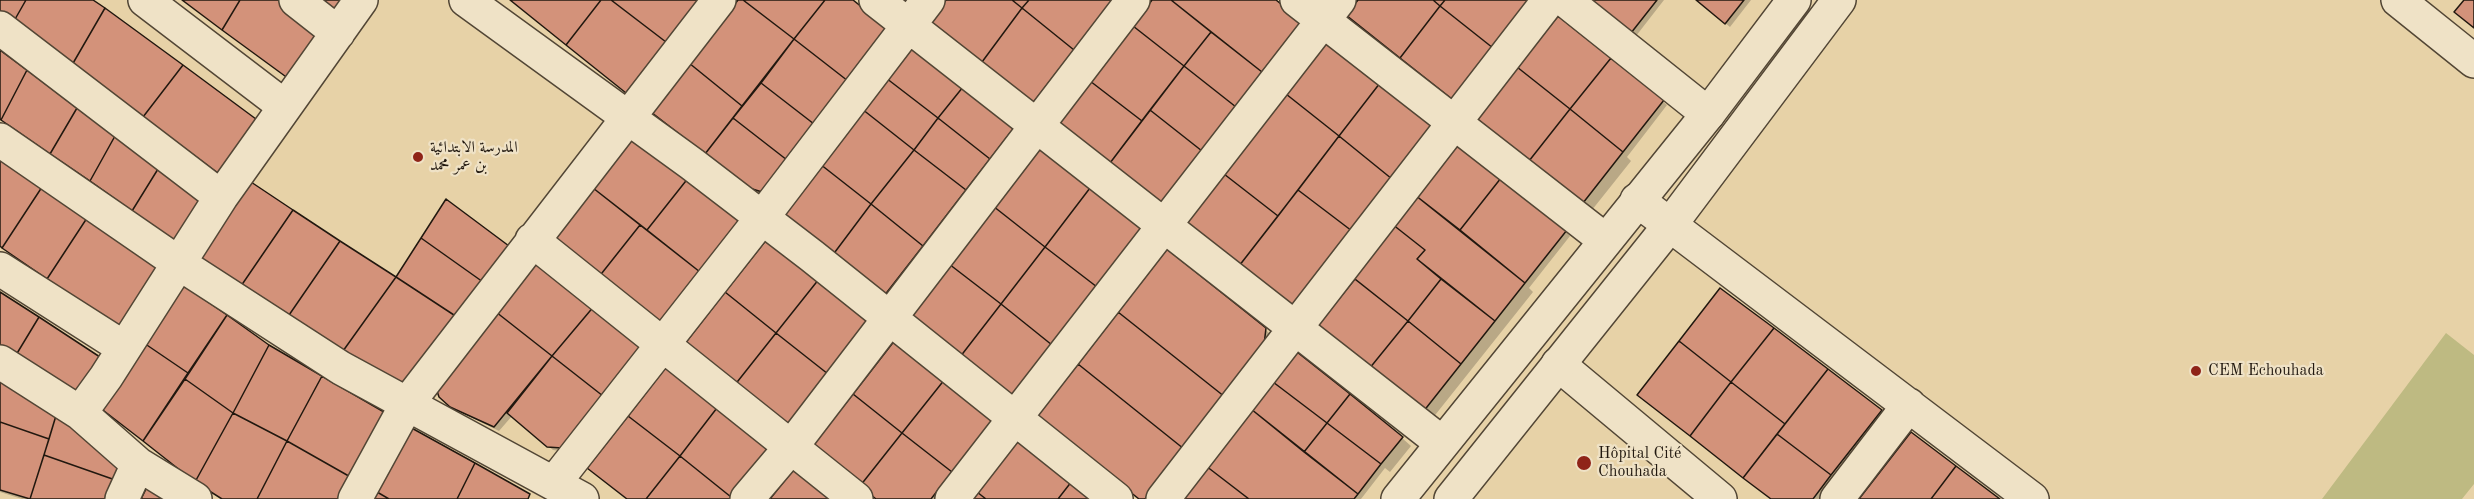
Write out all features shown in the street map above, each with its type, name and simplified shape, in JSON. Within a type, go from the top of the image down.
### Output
[{"type":"street","points":[[145,0],[284,106]]},
{"type":"street","points":[[296,0],[338,33]]},
{"type":"street","points":[[80,413],[221,197],[361,0]]},
{"type":"street","points":[[355,499],[407,404],[719,0]]},
{"type":"street","points":[[876,0],[1442,443]]},
{"type":"street","points":[[554,483],[761,219],[928,0]]},
{"type":"street","points":[[747,499],[791,447],[1133,0]]},
{"type":"street","points":[[1297,0],[1331,10],[1455,121],[1605,240]]},
{"type":"street","points":[[1163,499],[1549,0]]},
{"type":"street","points":[[1564,0],[1708,114]]},
{"type":"street","points":[[1398,499],[1708,114],[1794,0]]},
{"type":"street","points":[[1452,499],[1670,225],[1839,0]]},
{"type":"street","points":[[2405,2],[2474,61]]},
{"type":"street","points":[[477,3],[889,317],[1116,499]]},
{"type":"street","points":[[952,499],[1331,10]]},
{"type":"street","points":[[0,28],[221,197]]},
{"type":"street","points":[[0,140],[177,262],[341,368],[582,499]]},
{"type":"street","points":[[1637,200],[2032,499]]},
{"type":"street","points":[[532,240],[856,499]]},
{"type":"street","points":[[0,268],[124,348]]},
{"type":"street","points":[[0,362],[80,413],[138,464],[195,499]]},
{"type":"street","points":[[1558,364],[1720,499]]},
{"type":"street","points":[[1837,499],[1909,405]]},
{"type":"street","points":[[122,499],[138,464]]},
{"type":"shaded area","points":[[2446,333],[2474,355],[2474,484],[2462,499],[2322,499]]},
{"type":"building","points":[[0,0],[26,0],[14,21],[0,11]]},
{"type":"building","points":[[26,0],[93,0],[105,8],[72,65],[14,21]]},
{"type":"building","points":[[182,0],[240,0],[222,30]]},
{"type":"building","points":[[240,0],[295,0],[326,22],[289,79],[222,30]]},
{"type":"building","points":[[323,0],[341,0],[335,9]]},
{"type":"building","points":[[510,0],[601,0],[566,45]]},
{"type":"building","points":[[601,0],[611,0],[666,42],[626,93],[566,45]]},
{"type":"building","points":[[611,0],[699,0],[666,42]]},
{"type":"building","points":[[738,0],[743,0],[794,39],[742,106],[689,63]]},
{"type":"building","points":[[743,0],[825,0],[794,39]]},
{"type":"building","points":[[825,0],[853,0],[889,29],[848,81],[794,39]]},
{"type":"building","points":[[946,0],[1012,0],[1022,8],[982,62],[930,21]]},
{"type":"building","points":[[1012,0],[1029,0],[1022,8]]},
{"type":"building","points":[[1029,0],[1113,0],[1074,50],[1022,8]]},
{"type":"building","points":[[1152,0],[1171,0],[1211,32],[1184,66],[1133,26]]},
{"type":"building","points":[[1171,0],[1276,0],[1302,21],[1262,72]]},
{"type":"building","points":[[1358,0],[1433,0],[1440,6],[1400,58],[1346,15]]},
{"type":"building","points":[[1433,0],[1445,0],[1440,6]]},
{"type":"building","points":[[1445,0],[1530,0],[1493,48],[1440,6]]},
{"type":"building","points":[[1590,0],[1657,0],[1631,33]]},
{"type":"building","points":[[1696,0],[1744,0],[1725,24]]},
{"type":"building","points":[[2464,0],[2474,0],[2474,28],[2454,12]]},
{"type":"building","points":[[1440,6],[1493,48],[1453,100],[1400,58]]},
{"type":"building","points":[[105,8],[183,65],[143,117],[72,65]]},
{"type":"building","points":[[1022,8],[1074,50],[1033,103],[982,62]]},
{"type":"building","points":[[1558,16],[1611,58],[1570,109],[1517,67]]},
{"type":"building","points":[[1133,26],[1184,66],[1142,121],[1090,81]]},
{"type":"building","points":[[1211,32],[1262,72],[1236,107],[1184,66]]},
{"type":"building","points":[[794,39],[848,81],[814,124],[761,83]]},
{"type":"building","points":[[1327,41],[1380,83],[1339,136],[1286,94]]},
{"type":"building","points":[[911,46],[963,87],[938,118],[886,78]]},
{"type":"building","points":[[0,50],[27,70],[1,120],[0,119]]},
{"type":"building","points":[[1611,58],[1664,100],[1623,152],[1570,109]]},
{"type":"building","points":[[689,63],[742,106],[705,154],[651,112]]},
{"type":"building","points":[[183,65],[260,122],[223,177],[143,117]]},
{"type":"building","points":[[1184,66],[1236,107],[1202,151],[1150,110]]},
{"type":"building","points":[[1517,67],[1570,109],[1529,161],[1476,118]]},
{"type":"building","points":[[27,70],[77,108],[50,154],[1,120]]},
{"type":"building","points":[[886,78],[938,118],[914,150],[862,109]]},
{"type":"building","points":[[1090,81],[1142,121],[1110,163],[1058,122]]},
{"type":"building","points":[[761,83],[814,124],[787,160],[733,118]]},
{"type":"building","points":[[1380,83],[1434,125],[1392,179],[1339,136]]},
{"type":"building","points":[[963,87],[1014,128],[990,159],[938,118]]},
{"type":"building","points":[[1286,94],[1339,136],[1278,216],[1224,174]]},
{"type":"building","points":[[77,108],[115,136],[90,181],[50,154]]},
{"type":"building","points":[[862,109],[914,150],[871,204],[820,164]]},
{"type":"building","points":[[1570,109],[1623,152],[1583,203],[1529,161]]},
{"type":"building","points":[[1150,110],[1202,151],[1161,204],[1110,163]]},
{"type":"building","points":[[733,118],[787,160],[762,192],[746,187],[705,154]]},
{"type":"building","points":[[938,118],[990,159],[966,190],[914,150]]},
{"type":"building","points":[[635,135],[689,177],[647,230],[593,188]]},
{"type":"building","points":[[115,136],[158,169],[132,211],[90,181]]},
{"type":"building","points":[[1339,136],[1392,179],[1352,231],[1298,190]]},
{"type":"building","points":[[1457,143],[1501,178],[1460,230],[1415,195]]},
{"type":"building","points":[[1038,147],[1090,188],[1045,247],[993,206]]},
{"type":"building","points":[[914,150],[966,190],[923,246],[871,204]]},
{"type":"building","points":[[0,158],[42,187],[2,248],[0,246]]},
{"type":"building","points":[[820,164],[871,204],[832,256],[780,215]]},
{"type":"building","points":[[158,169],[206,204],[179,244],[132,211]]},
{"type":"building","points":[[1224,174],[1278,216],[1239,266],[1186,224]]},
{"type":"building","points":[[689,177],[742,219],[700,272],[647,230]]},
{"type":"building","points":[[245,178],[293,210],[241,286],[194,254]]},
{"type":"building","points":[[1501,178],[1567,230],[1525,283],[1460,230]]},
{"type":"building","points":[[42,187],[87,218],[47,279],[2,248]]},
{"type":"building","points":[[593,188],[640,225],[598,278],[551,242]]},
{"type":"building","points":[[1090,188],[1142,229],[1097,287],[1045,247]]},
{"type":"building","points":[[1298,190],[1352,231],[1292,308],[1239,266]]},
{"type":"building","points":[[1415,195],[1525,283],[1495,321],[1417,259],[1425,250],[1392,224]]},
{"type":"building","points":[[446,199],[509,246],[483,282],[421,238]]},
{"type":"building","points":[[871,204],[923,246],[884,296],[832,256]]},
{"type":"building","points":[[993,206],[1045,247],[1001,304],[949,264]]},
{"type":"building","points":[[293,210],[340,241],[287,318],[241,286]]},
{"type":"building","points":[[87,218],[162,270],[121,331],[47,279]]},
{"type":"building","points":[[1392,224],[1425,250],[1417,259],[1441,279],[1408,321],[1351,276]]},
{"type":"building","points":[[640,225],[700,272],[658,326],[598,278]]},
{"type":"building","points":[[421,238],[483,282],[457,317],[396,277]]},
{"type":"building","points":[[767,239],[819,279],[776,333],[725,292]]},
{"type":"building","points":[[340,241],[396,277],[343,351],[287,318]]},
{"type":"building","points":[[1045,247],[1097,287],[1052,345],[1001,304]]},
{"type":"building","points":[[1167,249],[1266,328],[1264,345],[1225,397],[1118,312]]},
{"type":"building","points":[[538,259],[595,305],[552,356],[496,312]]},
{"type":"building","points":[[949,264],[1001,304],[960,357],[909,316]]},
{"type":"building","points":[[396,277],[457,317],[404,388],[343,351]]},
{"type":"building","points":[[819,279],[870,321],[828,374],[776,333]]},
{"type":"building","points":[[1355,279],[1408,321],[1369,369],[1316,327]]},
{"type":"building","points":[[1441,279],[1495,321],[1461,364],[1408,321]]},
{"type":"building","points":[[176,280],[227,315],[188,373],[138,339]]},
{"type":"building","points":[[1720,288],[1774,328],[1731,382],[1679,341]]},
{"type":"building","points":[[0,292],[39,317],[16,355],[0,346]]},
{"type":"building","points":[[725,292],[776,333],[734,386],[683,346]]},
{"type":"building","points":[[1001,304],[1052,345],[1011,398],[960,357]]},
{"type":"building","points":[[595,305],[644,343],[603,396],[552,356]]},
{"type":"building","points":[[496,312],[552,356],[494,427],[450,407],[439,397],[436,388]]},
{"type":"building","points":[[1118,312],[1225,397],[1184,449],[1078,364]]},
{"type":"building","points":[[227,315],[269,345],[233,413],[185,379]]},
{"type":"building","points":[[39,317],[103,359],[80,393],[16,355]]},
{"type":"building","points":[[1408,321],[1461,364],[1423,412],[1369,369]]},
{"type":"building","points":[[1774,328],[1828,369],[1785,424],[1731,382]]},
{"type":"building","points":[[776,333],[828,374],[786,427],[734,386]]},
{"type":"building","points":[[138,339],[188,373],[143,441],[95,404]]},
{"type":"building","points":[[895,340],[945,379],[902,433],[853,394]]},
{"type":"building","points":[[1679,341],[1731,382],[1690,436],[1637,395]]},
{"type":"building","points":[[269,345],[322,376],[287,441],[233,413]]},
{"type":"building","points":[[1297,352],[1350,394],[1327,423],[1273,382]]},
{"type":"building","points":[[552,356],[603,396],[562,448],[547,447],[507,413]]},
{"type":"building","points":[[669,363],[720,404],[680,456],[628,416]]},
{"type":"building","points":[[1078,364],[1184,449],[1145,499],[1139,499],[1036,417]]},
{"type":"building","points":[[1828,369],[1882,410],[1831,475],[1777,434]]},
{"type":"building","points":[[0,374],[58,409],[49,439],[0,422]]},
{"type":"building","points":[[322,376],[384,412],[354,479],[287,441]]},
{"type":"building","points":[[185,379],[233,413],[195,482],[143,441]]},
{"type":"building","points":[[945,379],[994,419],[952,472],[902,433]]},
{"type":"building","points":[[1273,382],[1327,423],[1304,452],[1251,409]]},
{"type":"building","points":[[1731,382],[1785,424],[1743,478],[1690,436]]},
{"type":"building","points":[[853,394],[902,433],[860,486],[811,447]]},
{"type":"building","points":[[1350,394],[1403,437],[1381,464],[1327,423]]},
{"type":"building","points":[[720,404],[772,445],[731,497],[680,456]]},
{"type":"building","points":[[58,409],[128,467],[121,482],[44,455]]},
{"type":"building","points":[[1251,409],[1358,494],[1354,499],[1249,499],[1206,466]]},
{"type":"building","points":[[233,413],[287,441],[257,499],[222,499],[195,482]]},
{"type":"building","points":[[628,416],[680,456],[646,499],[627,499],[587,468]]},
{"type":"building","points":[[0,422],[49,439],[30,499],[0,490]]},
{"type":"building","points":[[1327,423],[1381,464],[1358,494],[1304,452]]},
{"type":"building","points":[[408,426],[475,463],[457,499],[389,499],[377,492]]},
{"type":"building","points":[[1911,432],[1956,466],[1931,499],[1859,499]]},
{"type":"building","points":[[902,433],[952,472],[931,499],[876,499],[860,486]]},
{"type":"building","points":[[1777,434],[1831,475],[1813,499],[1771,499],[1743,478]]},
{"type":"building","points":[[1019,439],[1072,481],[1058,499],[986,499],[977,492]]},
{"type":"building","points":[[287,441],[354,479],[345,499],[257,499]]},
{"type":"building","points":[[44,455],[121,482],[113,499],[30,499]]},
{"type":"building","points":[[680,456],[731,497],[730,499],[646,499]]},
{"type":"building","points":[[475,463],[530,494],[528,499],[457,499]]},
{"type":"building","points":[[797,465],[840,499],[770,499]]},
{"type":"building","points":[[1206,466],[1249,499],[1180,499]]},
{"type":"building","points":[[1956,466],[2000,499],[1931,499]]},
{"type":"building","points":[[1072,481],[1095,499],[1058,499]]},
{"type":"building","points":[[147,487],[166,499],[141,499]]},
{"type":"building","points":[[377,492],[389,499],[374,499]]},
{"type":"building","points":[[977,492],[986,499],[972,499]]},
{"type":"place","name":"المدرسة الابتدائية بن عمر محمد","points":[[418,157]]},
{"type":"place","name":"CEM Echouhada","points":[[2196,371]]},
{"type":"place","name":"Hôpital Cité Chouhada","points":[[1584,463]]}]
